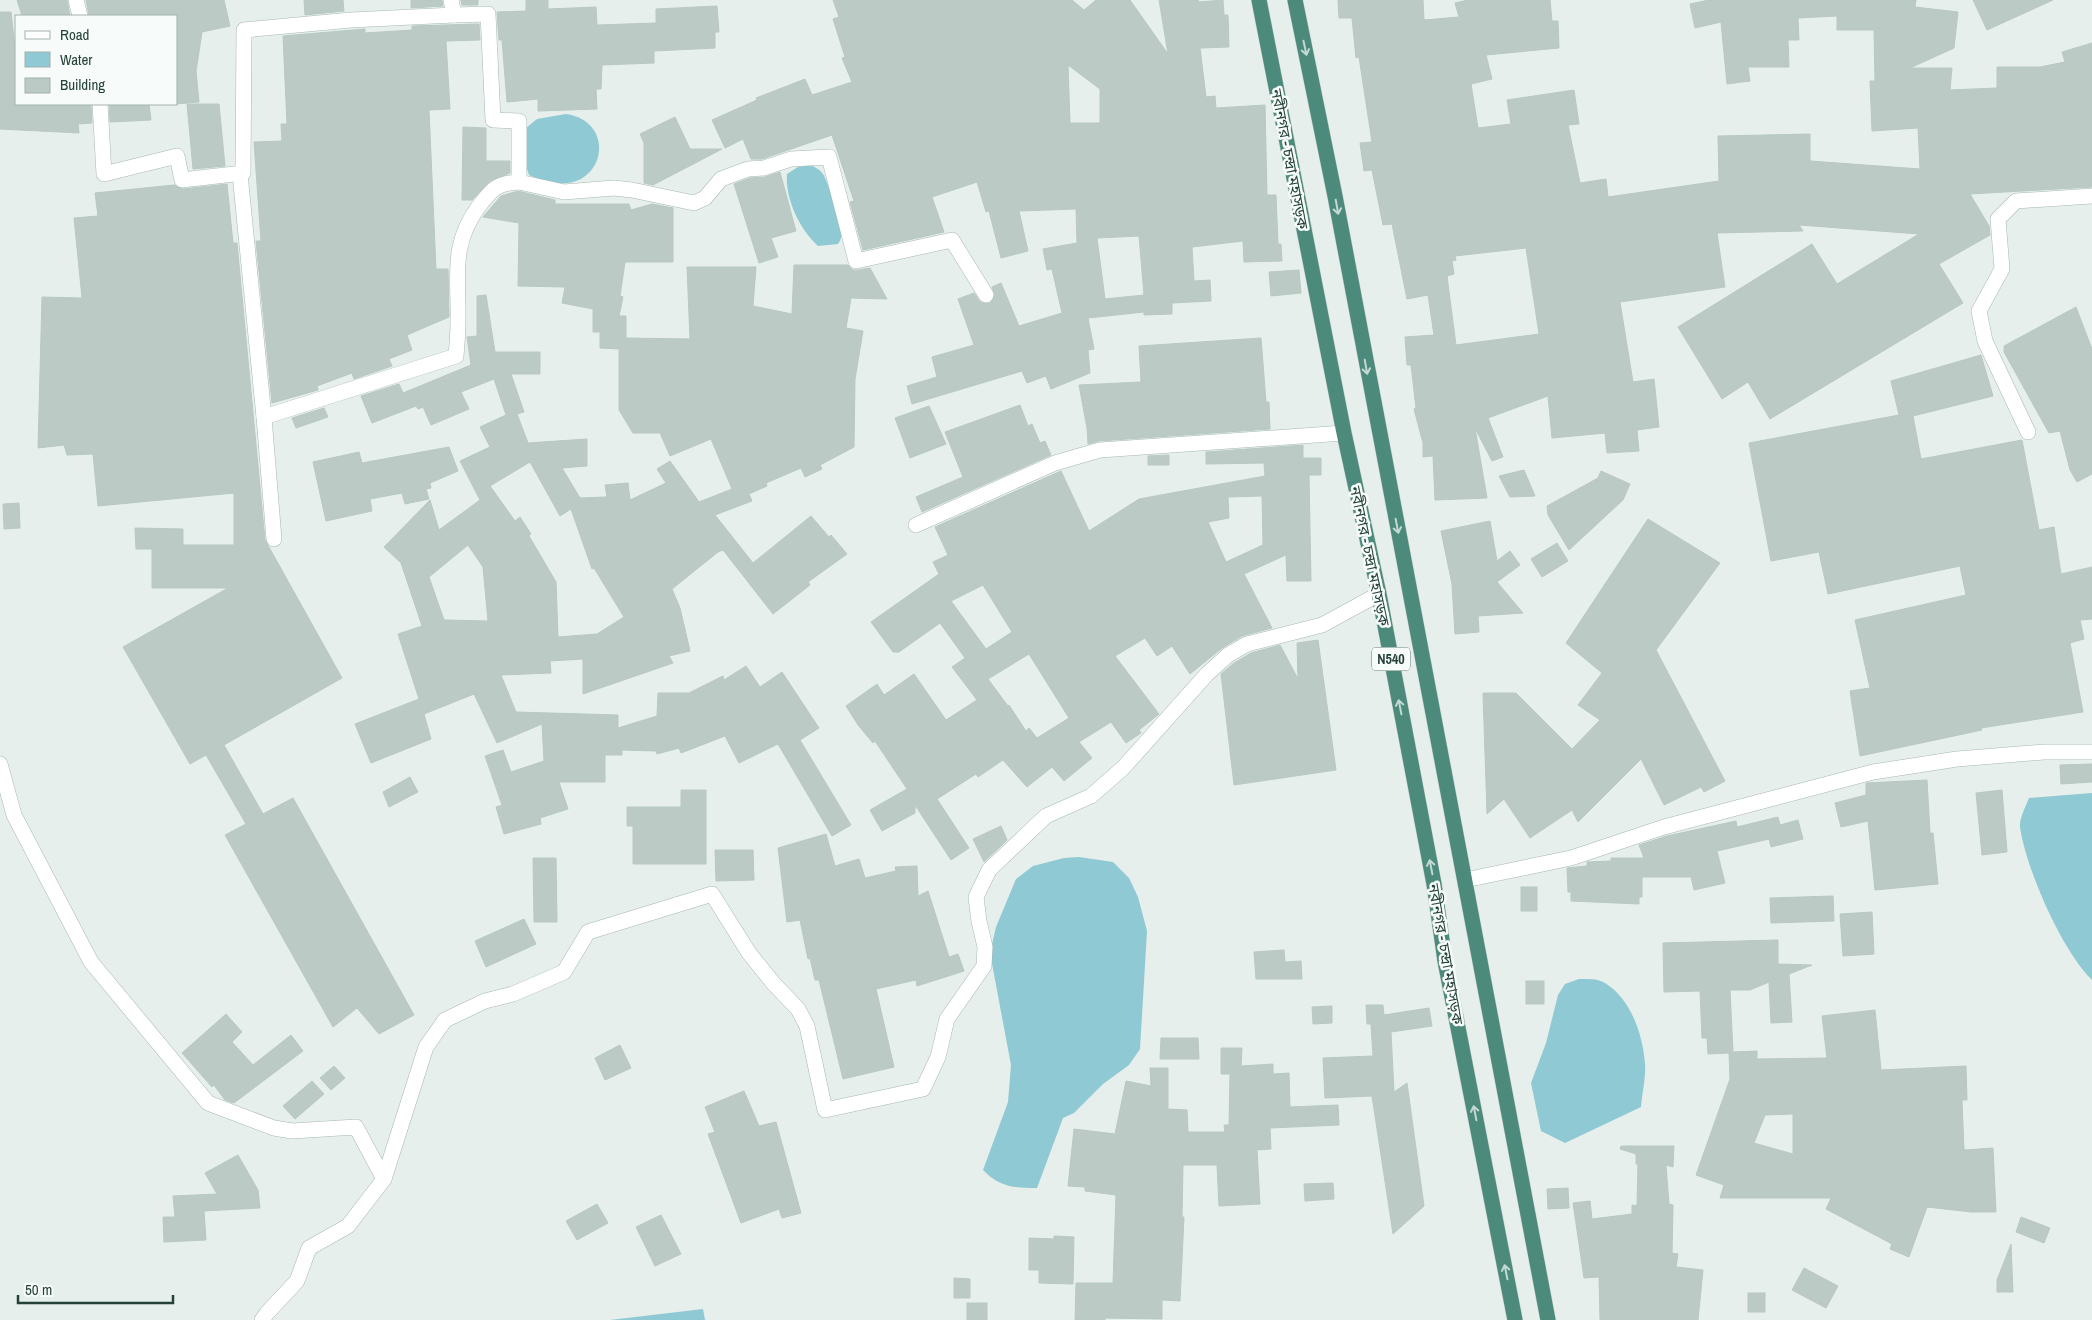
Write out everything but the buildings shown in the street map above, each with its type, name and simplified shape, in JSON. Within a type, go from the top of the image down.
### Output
[{"type":"highway","name":"নবীনগর - চন্দ্রা মহাসড়ক","points":[[1259,0],[1344,433],[1379,594],[1434,884],[1445,961],[1515,1320]]},
{"type":"highway","name":"নবীনগর - চন্দ্রা মহাসড়ক","points":[[1295,0],[1335,196],[1548,1320]]},
{"type":"street","points":[[76,0],[80,15]]},
{"type":"street","points":[[100,105],[104,174],[177,156],[182,180],[240,174],[244,173],[244,30],[453,8],[488,14],[493,120],[519,121],[519,182]]},
{"type":"street","points":[[264,418],[456,356],[458,321],[456,271],[464,228],[490,191],[503,183],[519,182],[564,192],[614,188],[694,203],[705,198],[721,178],[748,169],[764,168],[791,159],[828,157],[856,261],[952,240],[986,295]]},
{"type":"street","points":[[240,174],[274,539]]},
{"type":"street","points":[[2028,432],[1985,341],[1980,311],[2002,269],[1998,219],[2016,201],[2092,196]]},
{"type":"street","points":[[916,525],[1055,463],[1100,450],[1344,433]]},
{"type":"street","points":[[262,1320],[266,1313],[297,1281],[309,1248],[348,1226],[384,1179],[426,1047],[446,1020],[486,1001],[513,994],[564,972],[588,932],[712,894],[749,953],[774,984],[798,1009],[808,1026],[825,1110],[923,1089],[938,1057],[947,1020],[984,966],[985,947],[976,897],[989,870],[1046,816],[1091,796],[1123,768],[1207,674],[1228,655],[1247,644],[1322,625],[1379,594]]},
{"type":"street","points":[[1465,880],[1571,858],[1664,827],[1873,772],[1957,759],[2044,752],[2092,752]]},
{"type":"street","points":[[0,764],[14,816],[91,962],[208,1103],[274,1128],[292,1132],[356,1127],[384,1179]]},
{"type":"water","points":[[566,114],[584,120],[595,132],[599,146],[597,161],[588,174],[574,182],[554,183],[529,175],[526,166],[526,128],[537,119]]},
{"type":"water","points":[[810,165],[817,168],[823,174],[831,192],[842,229],[838,244],[818,246],[805,232],[791,204],[788,194],[787,174],[798,167]]},
{"type":"water","points":[[2092,793],[2092,980],[2069,950],[2047,908],[2030,865],[2020,824],[2029,798]]},
{"type":"water","points":[[1079,857],[1113,862],[1129,878],[1138,897],[1147,931],[1140,1049],[1129,1065],[1103,1084],[1074,1113],[1063,1118],[1037,1188],[1014,1187],[995,1180],[983,1170],[1008,1102],[1011,1065],[990,953],[996,927],[1016,879],[1033,866],[1064,858]]},
{"type":"water","points":[[1579,979],[1602,981],[1622,998],[1629,1008],[1642,1041],[1645,1075],[1641,1107],[1565,1143],[1541,1131],[1531,1083],[1546,1043],[1558,995],[1565,984]]},
{"type":"water","points":[[703,1309],[705,1320],[610,1320]]}]
